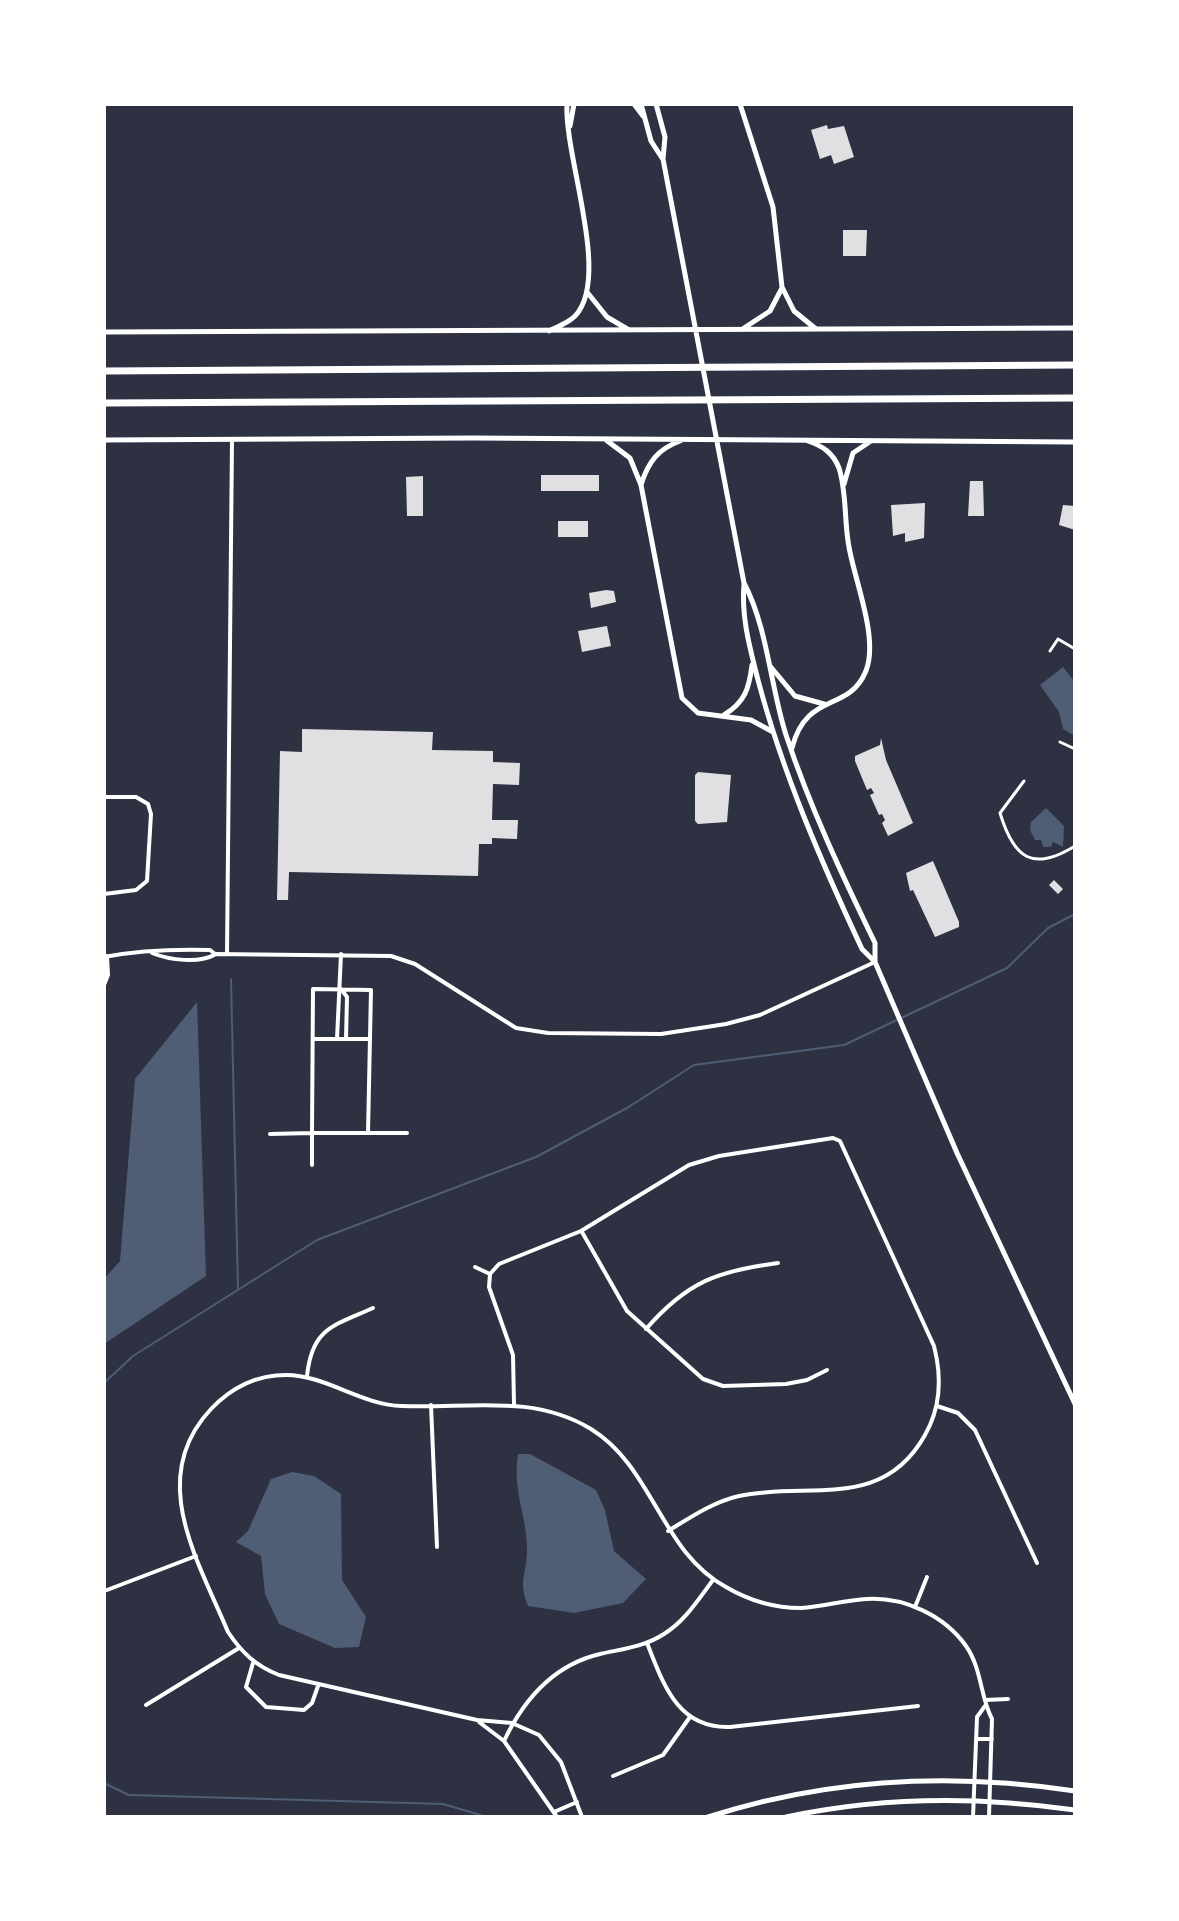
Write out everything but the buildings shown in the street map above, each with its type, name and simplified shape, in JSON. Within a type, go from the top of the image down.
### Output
[{"type":"highway","points":[[104,371],[1075,365]]},
{"type":"highway","points":[[104,403],[1075,398]]},
{"type":"main road","points":[[546,332],[566,323],[579,311],[587,291],[585,225],[567,104]]},
{"type":"main road","points":[[570,135],[574,104]]},
{"type":"main road","points":[[634,104],[645,119]]},
{"type":"main road","points":[[641,104],[651,141],[663,159]]},
{"type":"main road","points":[[656,104],[665,137],[663,159],[744,583],[742,607],[773,732],[797,803],[862,949],[875,962],[887,986],[957,1153],[1075,1404]]},
{"type":"main road","points":[[740,104],[773,207],[782,287],[794,311],[817,330]]},
{"type":"main road","points":[[741,330],[770,311],[782,287]]},
{"type":"main road","points":[[587,291],[607,317],[632,331]]},
{"type":"main road","points":[[104,332],[1075,328]]},
{"type":"main road","points":[[605,439],[630,458],[641,485],[677,687],[690,708],[707,715],[751,720],[773,732]]},
{"type":"main road","points":[[641,485],[646,467],[656,455],[686,439]]},
{"type":"main road","points":[[104,440],[804,439],[1075,442]]},
{"type":"main road","points":[[792,750],[801,722],[825,704],[856,689],[865,674],[870,654],[848,545],[843,488],[833,457],[822,445],[804,439]]},
{"type":"main road","points":[[843,488],[853,453],[861,444],[875,440]]},
{"type":"main road","points":[[744,583],[756,605],[768,664],[792,750],[815,812],[875,943],[875,962]]},
{"type":"main road","points":[[723,716],[744,700],[750,688],[753,659]]},
{"type":"main road","points":[[768,664],[795,696],[825,704]]},
{"type":"main road","points":[[797,803],[815,812]]},
{"type":"main road","points":[[708,1817],[768,1799],[844,1785],[898,1780],[974,1779],[1075,1791]]},
{"type":"main road","points":[[786,1817],[906,1799],[974,1800],[1075,1810]]},
{"type":"street","points":[[227,954],[232,438]]},
{"type":"street","points":[[1050,651],[1058,639],[1075,649]]},
{"type":"street","points":[[1060,742],[1075,749]]},
{"type":"street","points":[[1024,781],[1000,813],[1010,840],[1021,853],[1044,861],[1054,859],[1075,846]]},
{"type":"street","points":[[104,797],[136,797],[148,804],[151,814],[147,881],[136,890],[104,894]]},
{"type":"street","points":[[104,985],[108,975],[106,956],[152,953],[168,947],[210,950],[216,954]]},
{"type":"street","points":[[183,949],[183,959]]},
{"type":"street","points":[[152,953],[168,959],[209,958],[216,954],[391,956],[415,964],[516,1028],[548,1033],[661,1034],[726,1024],[772,1010],[875,962]]},
{"type":"street","points":[[337,1039],[341,954]]},
{"type":"street","points":[[312,1165],[313,989],[371,990],[368,1133]]},
{"type":"street","points":[[341,989],[347,997],[346,1039]]},
{"type":"street","points":[[313,1039],[370,1039]]},
{"type":"street","points":[[270,1134],[407,1133]]},
{"type":"street","points":[[514,1404],[513,1355],[489,1287],[490,1274],[499,1264],[581,1231],[666,1176],[696,1162],[838,1139],[932,1340],[940,1376],[937,1406],[915,1451],[896,1469],[869,1484],[833,1491],[738,1496],[712,1505],[668,1531]]},
{"type":"street","points":[[581,1231],[622,1305],[703,1379],[723,1386],[796,1383],[827,1370]]},
{"type":"street","points":[[646,1329],[677,1297],[703,1280],[734,1269],[778,1263]]},
{"type":"street","points":[[475,1267],[490,1274]]},
{"type":"street","points":[[307,1376],[315,1340],[325,1330],[373,1308]]},
{"type":"street","points":[[582,1817],[561,1762],[539,1735],[512,1723],[477,1720],[279,1675],[253,1662],[239,1648],[228,1632],[196,1556],[182,1517],[178,1494],[183,1456],[194,1430],[215,1404],[247,1381],[283,1375],[307,1376],[398,1406],[514,1404],[562,1416],[601,1436],[635,1470],[668,1531],[685,1554],[713,1580],[745,1597],[782,1607],[816,1607],[868,1599],[891,1600],[933,1616],[965,1644],[981,1678],[985,1703],[992,1719],[989,1817]]},
{"type":"street","points":[[431,1405],[437,1547]]},
{"type":"street","points":[[937,1406],[958,1413],[975,1430],[1037,1563]]},
{"type":"street","points":[[107,1590],[196,1556]]},
{"type":"street","points":[[915,1607],[927,1577]]},
{"type":"street","points":[[504,1741],[512,1723],[539,1687],[561,1670],[582,1659],[647,1643],[680,1622],[713,1580]]},
{"type":"street","points":[[647,1643],[668,1694],[690,1717],[723,1727],[918,1706]]},
{"type":"street","points":[[146,1705],[239,1648]]},
{"type":"street","points":[[253,1662],[246,1687],[266,1707],[304,1710],[312,1703],[318,1686]]},
{"type":"street","points":[[985,1703],[1008,1699]]},
{"type":"street","points":[[973,1817],[977,1717],[985,1703]]},
{"type":"street","points":[[613,1776],[663,1755],[690,1717]]},
{"type":"street","points":[[477,1720],[504,1741],[556,1814],[577,1802]]},
{"type":"street","points":[[976,1739],[992,1739]]},
{"type":"water","points":[[1063,667],[1075,682],[1075,736],[1063,729],[1059,712],[1040,685]]},
{"type":"water","points":[[1046,808],[1064,826],[1063,847],[1053,842],[1051,847],[1043,847],[1041,840],[1035,840],[1030,830],[1031,822]]},
{"type":"water","points":[[197,1002],[206,1276],[104,1344],[104,1279],[120,1261],[135,1079]]},
{"type":"water","points":[[518,1454],[530,1454],[596,1490],[605,1510],[614,1551],[646,1579],[623,1603],[574,1613],[528,1606],[523,1585],[527,1539],[517,1481]]},
{"type":"water","points":[[292,1472],[314,1476],[341,1494],[342,1580],[366,1617],[359,1647],[335,1648],[279,1624],[265,1594],[261,1556],[236,1542],[248,1531],[271,1479]]},
{"type":"waterway","points":[[104,1383],[133,1356],[317,1240],[536,1157],[627,1108],[694,1065],[844,1045],[1007,968],[1048,928],[1075,914]]},
{"type":"waterway","points":[[231,979],[238,1289]]},
{"type":"waterway","points":[[104,1783],[129,1795],[443,1804],[487,1817]]}]
